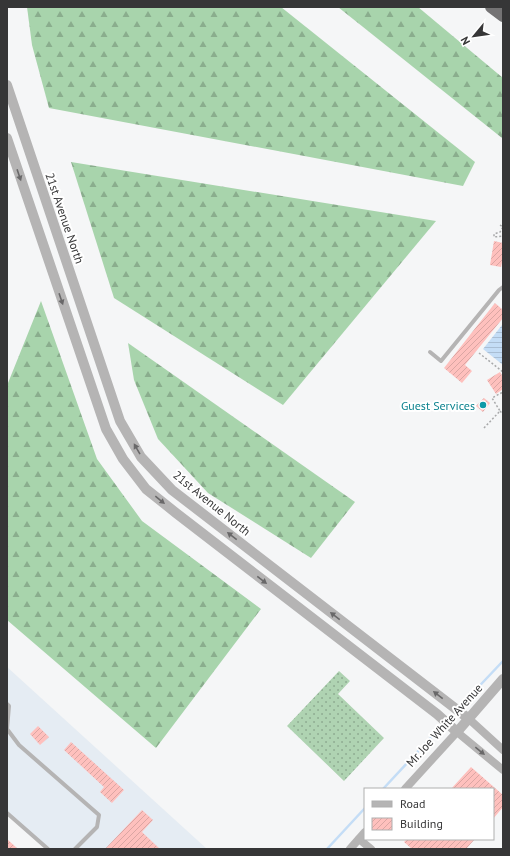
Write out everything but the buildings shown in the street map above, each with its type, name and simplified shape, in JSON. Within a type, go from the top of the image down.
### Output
[{"type":"highway","points":[[492,7],[503,16]]},
{"type":"street","name":"21st Avenue North","points":[[7,85],[120,421],[141,457],[172,490],[469,719]]},
{"type":"street","points":[[7,138],[106,429],[123,459],[146,489],[437,714],[503,770]]},
{"type":"street","name":"Mr. Joe White Avenue","points":[[406,788],[469,719],[503,679]]},
{"type":"street","points":[[469,719],[503,750]]},
{"type":"street","points":[[350,849],[362,836]]},
{"type":"street","points":[[365,840],[371,849]]},
{"type":"lane","points":[[430,352],[441,361],[503,287]]},
{"type":"lane","points":[[7,704],[9,706],[7,729],[19,745],[99,816],[97,827],[75,849]]},
{"type":"lane","points":[[7,813],[48,849]]},
{"type":"path","points":[[500,225],[503,227],[500,232],[494,234],[494,237],[503,236]]},
{"type":"path","points":[[480,353],[503,372]]},
{"type":"path","points":[[503,392],[492,398],[503,414]]},
{"type":"path","points":[[484,428],[500,411]]},
{"type":"shaded area","points":[[7,667],[207,849],[49,849],[7,812]]},
{"type":"green space","points":[[27,7],[281,7],[475,162],[463,186],[49,108],[32,45]]},
{"type":"green space","points":[[338,7],[418,7],[503,78],[502,138]]},
{"type":"green space","points":[[71,162],[436,221],[283,405],[114,298]]},
{"type":"green space","points":[[41,301],[97,459],[142,521],[261,609],[156,748],[7,620],[7,382],[8,383]]},
{"type":"green space","points":[[128,343],[355,502],[311,558],[208,493],[158,439],[134,380]]},
{"type":"green space","points":[[339,671],[350,681],[338,694],[384,738],[344,781],[287,726]]},
{"type":"water","points":[[502,325],[503,326],[503,365],[483,349]]},
{"type":"waterway","points":[[468,698],[503,661]]},
{"type":"waterway","points":[[384,788],[436,732]]},
{"type":"waterway","points":[[327,849],[364,809]]},
{"type":"place","name":"Guest Services","points":[[483,405]]}]
